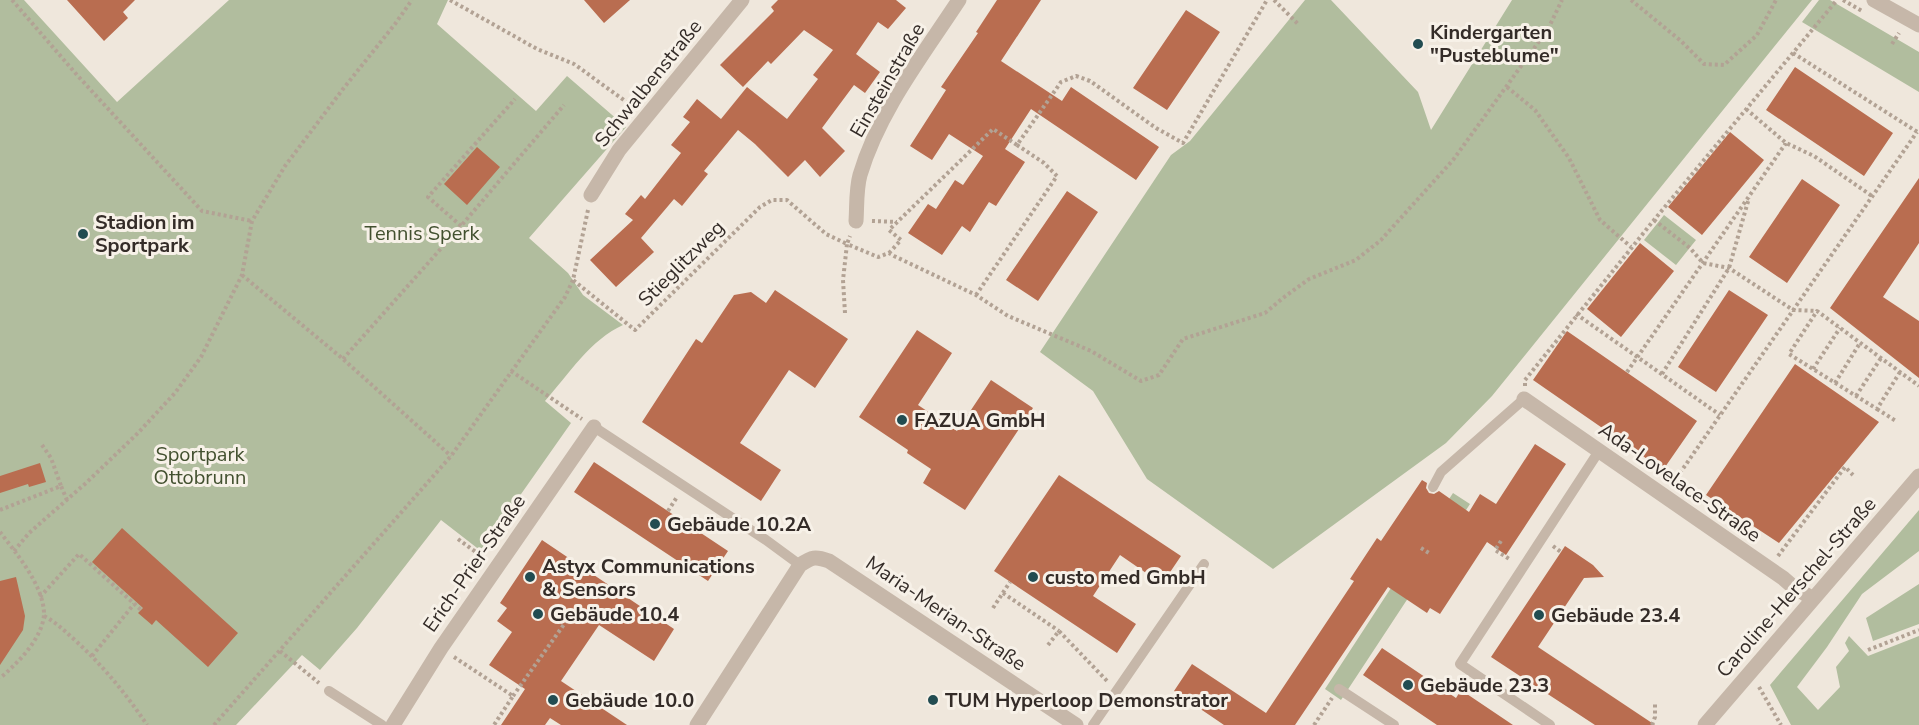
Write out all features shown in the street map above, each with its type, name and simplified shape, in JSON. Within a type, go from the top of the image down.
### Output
[{"type":"street","name":"Schwalbenstraße","points":[[591,195],[619,150],[742,0]]},
{"type":"street","name":"Einsteinstraße","points":[[854,228],[859,177],[878,131],[904,84],[959,0]]},
{"type":"street","points":[[1874,0],[1919,25]]},
{"type":"street","name":"Ada-Lovelace-Straße","points":[[1524,399],[1813,599]]},
{"type":"street","name":"Erich-Prier-Straße","points":[[393,725],[441,648],[594,427]]},
{"type":"street","name":"Caroline-Herschel-Straße","points":[[1705,725],[1919,477]]},
{"type":"street","name":"Maria-Merian-Straße","points":[[800,565],[812,558],[829,561],[1076,725]]},
{"type":"street","points":[[697,725],[800,565]]},
{"type":"lane","points":[[1432,487],[1441,472],[1524,399]]},
{"type":"lane","points":[[594,427],[766,540],[800,565]]},
{"type":"lane","points":[[1550,725],[1460,663],[1599,451]]},
{"type":"lane","points":[[1093,725],[1204,564]]},
{"type":"lane","points":[[1339,689],[1394,725]]},
{"type":"lane","points":[[329,691],[382,725]]},
{"type":"path","points":[[12,0],[77,75],[202,211],[252,221]]},
{"type":"path","points":[[14,551],[29,533],[68,500],[138,433],[175,393],[201,357],[242,275],[252,221],[285,166],[412,0]]},
{"type":"path","points":[[450,0],[537,49],[574,63],[646,116]]},
{"type":"path","points":[[1017,145],[1061,82],[1076,76],[1090,81],[1156,128],[1183,143],[1267,0]]},
{"type":"path","points":[[1274,0],[1298,24]]},
{"type":"path","points":[[889,254],[976,295],[1008,316],[1091,351],[1141,381],[1159,375],[1183,339],[1265,313],[1310,279],[1356,260],[1382,240],[1453,160],[1548,29],[1562,0]]},
{"type":"path","points":[[1631,0],[1681,41],[1704,64],[1724,65],[1757,35],[1776,0]]},
{"type":"path","points":[[1524,399],[1525,380],[1576,314],[1837,0]]},
{"type":"path","points":[[1892,45],[1899,33]]},
{"type":"path","points":[[1664,496],[1918,133],[1793,53]]},
{"type":"path","points":[[1507,87],[1535,110],[1569,158],[1600,220],[1631,248]]},
{"type":"path","points":[[461,226],[428,197],[515,99]]},
{"type":"path","points":[[343,359],[564,105]]},
{"type":"path","points":[[1746,109],[1786,143],[1814,156],[1872,196]]},
{"type":"path","points":[[847,244],[878,257],[889,254],[902,240],[889,230],[993,129],[1044,163],[1057,176],[976,295]]},
{"type":"path","points":[[1627,372],[1786,143]]},
{"type":"path","points":[[1662,374],[1729,268],[1750,194]]},
{"type":"path","points":[[214,725],[451,456],[566,297],[573,280],[591,195]]},
{"type":"path","name":"Stieglitzweg","points":[[573,280],[635,330],[760,207],[772,200],[787,200],[826,234],[847,244]]},
{"type":"path","points":[[1654,219],[1690,248],[1703,263],[1729,268],[1793,310],[1817,311],[1919,386]]},
{"type":"path","points":[[845,313],[843,280],[847,244],[854,228],[898,222]]},
{"type":"path","points":[[242,275],[343,359],[451,456]]},
{"type":"path","points":[[1817,311],[1789,354],[1896,421]]},
{"type":"path","points":[[1576,314],[1720,415]]},
{"type":"path","points":[[1813,369],[1840,328]]},
{"type":"path","points":[[1835,383],[1860,343]]},
{"type":"path","points":[[1856,396],[1881,358]]},
{"type":"path","points":[[511,371],[594,427]]},
{"type":"path","points":[[1877,409],[1900,372]]},
{"type":"path","points":[[42,445],[51,458],[68,500]]},
{"type":"path","points":[[1769,568],[1845,467],[1852,475]]},
{"type":"path","points":[[0,510],[61,486]]},
{"type":"path","points":[[0,532],[36,585],[44,616],[33,643],[15,666],[0,678]]},
{"type":"path","points":[[458,539],[497,567]]},
{"type":"path","points":[[1501,541],[1496,550],[1523,568]]},
{"type":"path","points":[[1421,548],[1429,553]]},
{"type":"path","points":[[40,597],[79,554],[141,610]]},
{"type":"path","points":[[993,608],[1010,582]]},
{"type":"path","points":[[1003,593],[1059,631],[1116,691]]},
{"type":"path","points":[[92,656],[134,604]]},
{"type":"path","points":[[44,616],[55,622],[92,656],[124,692],[147,725]]},
{"type":"path","points":[[494,725],[570,616]]},
{"type":"path","points":[[1868,650],[1919,630]]},
{"type":"path","points":[[1048,645],[1059,631]]},
{"type":"path","points":[[441,648],[513,696]]},
{"type":"path","points":[[280,651],[329,691]]},
{"type":"path","points":[[1751,672],[1781,725]]},
{"type":"path","points":[[1314,725],[1339,689]]},
{"type":"path","points":[[1652,725],[1655,717],[1655,702]]},
{"type":"green space","name":"Sportpark Ottobrunn","points":[[0,0],[24,0],[117,102],[229,0],[448,0],[437,24],[536,111],[567,76],[626,127],[529,238],[568,273],[583,295],[623,325],[611,331],[590,348],[545,401],[571,423],[481,551],[441,520],[357,628],[320,670],[302,655],[236,725],[0,725]]},
{"type":"green space","points":[[1305,0],[1331,0],[1418,92],[1431,130],[1512,0],[1812,0],[1492,396],[1446,443],[1273,569],[1147,479],[1093,391],[1040,352],[1171,155],[1190,141]]},
{"type":"green space","points":[[1819,0],[1830,0],[1919,52],[1919,92],[1802,22]]},
{"type":"green space","points":[[1664,215],[1696,240],[1676,265],[1644,240]]},
{"type":"green space","points":[[1453,493],[1470,504],[1341,700],[1325,689]]},
{"type":"green space","points":[[1919,510],[1919,551],[1862,594],[1797,687],[1818,710],[1840,687],[1836,667],[1849,651],[1845,643],[1849,636],[1868,656],[1919,636],[1919,725],[1791,725],[1770,685]]},
{"type":"green space","points":[[1919,584],[1919,624],[1873,641],[1866,618]]},
{"type":"building","points":[[67,0],[135,0],[123,12],[128,18],[104,41]]},
{"type":"building","points":[[584,0],[630,0],[604,23]]},
{"type":"building","points":[[778,0],[896,0],[906,8],[888,29],[878,22],[856,54],[880,72],[865,93],[854,85],[822,128],[845,151],[820,177],[805,160],[788,177],[738,130],[704,171],[708,174],[682,206],[674,199],[641,238],[654,252],[616,287],[590,260],[633,220],[625,214],[641,195],[645,199],[681,153],[671,145],[690,122],[683,117],[697,99],[721,119],[747,87],[787,119],[818,79],[813,75],[833,50],[804,30],[771,64],[768,61],[743,87],[720,65],[774,11],[771,7]]},
{"type":"building","points":[[997,0],[1041,0],[1001,61],[1062,101],[1071,87],[1159,147],[1136,180],[1031,109],[1005,149],[1025,162],[996,206],[989,202],[970,232],[962,226],[942,255],[908,233],[928,204],[936,209],[955,180],[963,185],[983,156],[949,134],[932,160],[910,146],[946,90],[941,87],[978,33],[976,32]]},
{"type":"building","points":[[1186,10],[1220,32],[1167,110],[1133,88]]},
{"type":"building","points":[[1795,67],[1893,133],[1864,176],[1766,110]]},
{"type":"building","points":[[1730,132],[1764,160],[1702,235],[1668,207]]},
{"type":"building","points":[[477,147],[500,167],[467,205],[444,184]]},
{"type":"building","points":[[1919,178],[1919,243],[1883,297],[1919,321],[1919,378],[1830,308]]},
{"type":"building","points":[[1802,179],[1840,205],[1787,283],[1749,257]]},
{"type":"building","points":[[1067,191],[1098,212],[1038,301],[1006,280]]},
{"type":"building","points":[[1640,243],[1674,271],[1621,337],[1587,309]]},
{"type":"building","points":[[775,290],[848,339],[815,388],[789,370],[740,443],[781,470],[761,501],[642,422],[696,339],[702,343],[734,295],[751,292],[766,303]]},
{"type":"building","points":[[1729,290],[1768,315],[1716,392],[1678,367]]},
{"type":"building","points":[[917,330],[952,353],[918,405],[957,431],[991,380],[1033,408],[965,510],[923,483],[931,469],[907,453],[908,450],[859,417]]},
{"type":"building","points":[[1567,331],[1697,421],[1663,470],[1533,380]]},
{"type":"building","points":[[1795,364],[1879,422],[1779,543],[1706,495]]},
{"type":"building","points":[[1535,444],[1566,464],[1506,555],[1487,542],[1440,614],[1430,608],[1427,613],[1388,587],[1295,725],[1224,725],[1174,691],[1192,664],[1266,713],[1354,581],[1350,579],[1377,538],[1381,541],[1422,480],[1427,483],[1426,488],[1429,493],[1434,494],[1439,491],[1469,512],[1480,494],[1496,504]]},
{"type":"building","name":"Gebäude 10.2A","points":[[594,462],[728,551],[708,581],[574,492]]},
{"type":"building","points":[[40,463],[46,482],[29,487],[28,484],[0,493],[0,476]]},
{"type":"building","points":[[1059,475],[1181,556],[1162,584],[1120,555],[1093,596],[1136,624],[1117,653],[994,571]]},
{"type":"building","points":[[122,528],[238,633],[208,667],[156,620],[152,625],[138,613],[143,608],[92,562]]},
{"type":"building","points":[[542,540],[674,629],[654,661],[599,625],[561,681],[627,725],[561,725],[550,718],[545,725],[501,725],[525,689],[489,665],[512,632],[497,621],[507,608],[500,603]]},
{"type":"building","name":"Gebäude 23.4","points":[[1565,546],[1593,565],[1604,577],[1584,578],[1538,647],[1655,725],[1595,725],[1491,657]]},
{"type":"building","points":[[16,577],[25,616],[23,630],[0,665],[0,581]]},
{"type":"building","name":"Gebäude 23.3","points":[[1382,648],[1456,698],[1461,690],[1513,725],[1437,725],[1363,675]]},
{"type":"place","name":"Kindergarten \"Pusteblume\"","points":[[1418,44]]},
{"type":"place","name":"Stadion im Sportpark","points":[[83,234]]},
{"type":"place","name":"FAZUA GmbH","points":[[902,420]]},
{"type":"place","name":"Gebäude 10.2A","points":[[655,524]]},
{"type":"place","name":"Astyx Communications & Sensors","points":[[530,577]]},
{"type":"place","name":"custo med GmbH","points":[[1033,577]]},
{"type":"place","name":"Gebäude 10.4","points":[[538,614]]},
{"type":"place","name":"Gebäude 23.4","points":[[1539,615]]},
{"type":"place","name":"Gebäude 23.3","points":[[1408,685]]},
{"type":"place","name":"Gebäude 10.0","points":[[553,700]]},
{"type":"place","name":"TUM Hyperloop Demonstrator","points":[[933,700]]},
{"type":"park label","name":"Tennis Sperk","points":[[422,233]]}]
